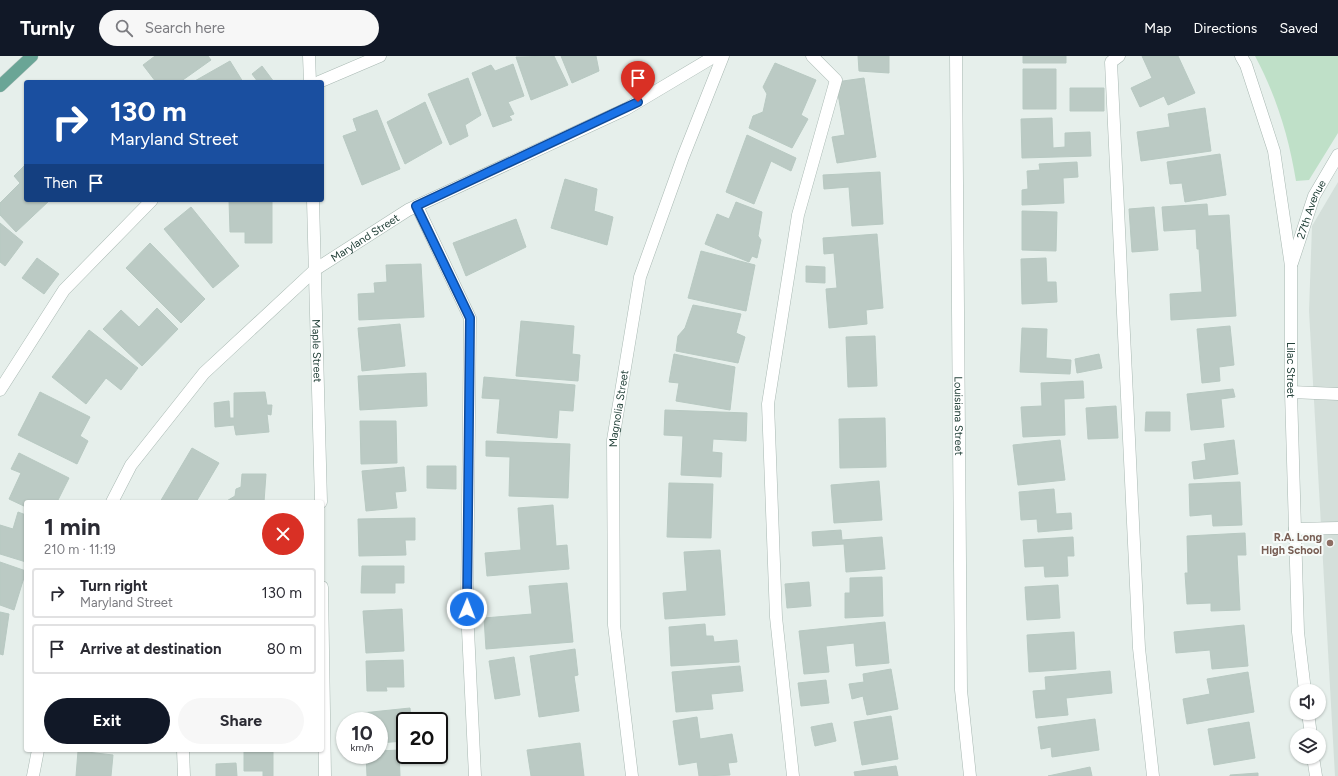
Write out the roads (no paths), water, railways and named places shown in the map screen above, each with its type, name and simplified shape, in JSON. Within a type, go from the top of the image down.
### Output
[{"type":"main road","points":[[0,86],[32,56]]},
{"type":"street","points":[[309,56],[310,80]]},
{"type":"street","points":[[324,80],[380,56]]},
{"type":"street","name":"Maryland Street","points":[[113,500],[131,465],[204,373],[316,269],[416,206],[626,109],[715,56]]},
{"type":"street","name":"Magnolia Street","points":[[632,776],[614,625],[613,440],[640,277],[683,157],[723,56]]},
{"type":"street","points":[[793,776],[776,617],[768,404],[798,215],[836,80],[812,56]]},
{"type":"street","name":"Louisiana Street","points":[[956,56],[961,690],[970,776]]},
{"type":"street","points":[[1119,56],[1111,62],[1138,633],[1153,776]]},
{"type":"street","name":"Lilac Street","points":[[1241,56],[1246,65],[1274,151],[1291,266],[1291,392],[1298,632],[1304,684]]},
{"type":"street","name":"27th Avenue","points":[[1291,266],[1314,196],[1338,155]]},
{"type":"street","points":[[0,390],[64,290],[150,202]]},
{"type":"street","name":"Maple Street","points":[[313,202],[321,500]]},
{"type":"street","points":[[416,206],[470,318],[467,609],[475,776]]},
{"type":"street","points":[[1291,392],[1338,394]]},
{"type":"street","points":[[1295,529],[1338,528]]},
{"type":"street","points":[[324,724],[325,776]]},
{"type":"street","points":[[33,776],[38,752]]},
{"type":"street","points":[[184,752],[184,776]]},
{"type":"street","points":[[1314,764],[1316,776]]},
{"type":"place","name":"R.A. Long High School","points":[[1330,543]]}]
